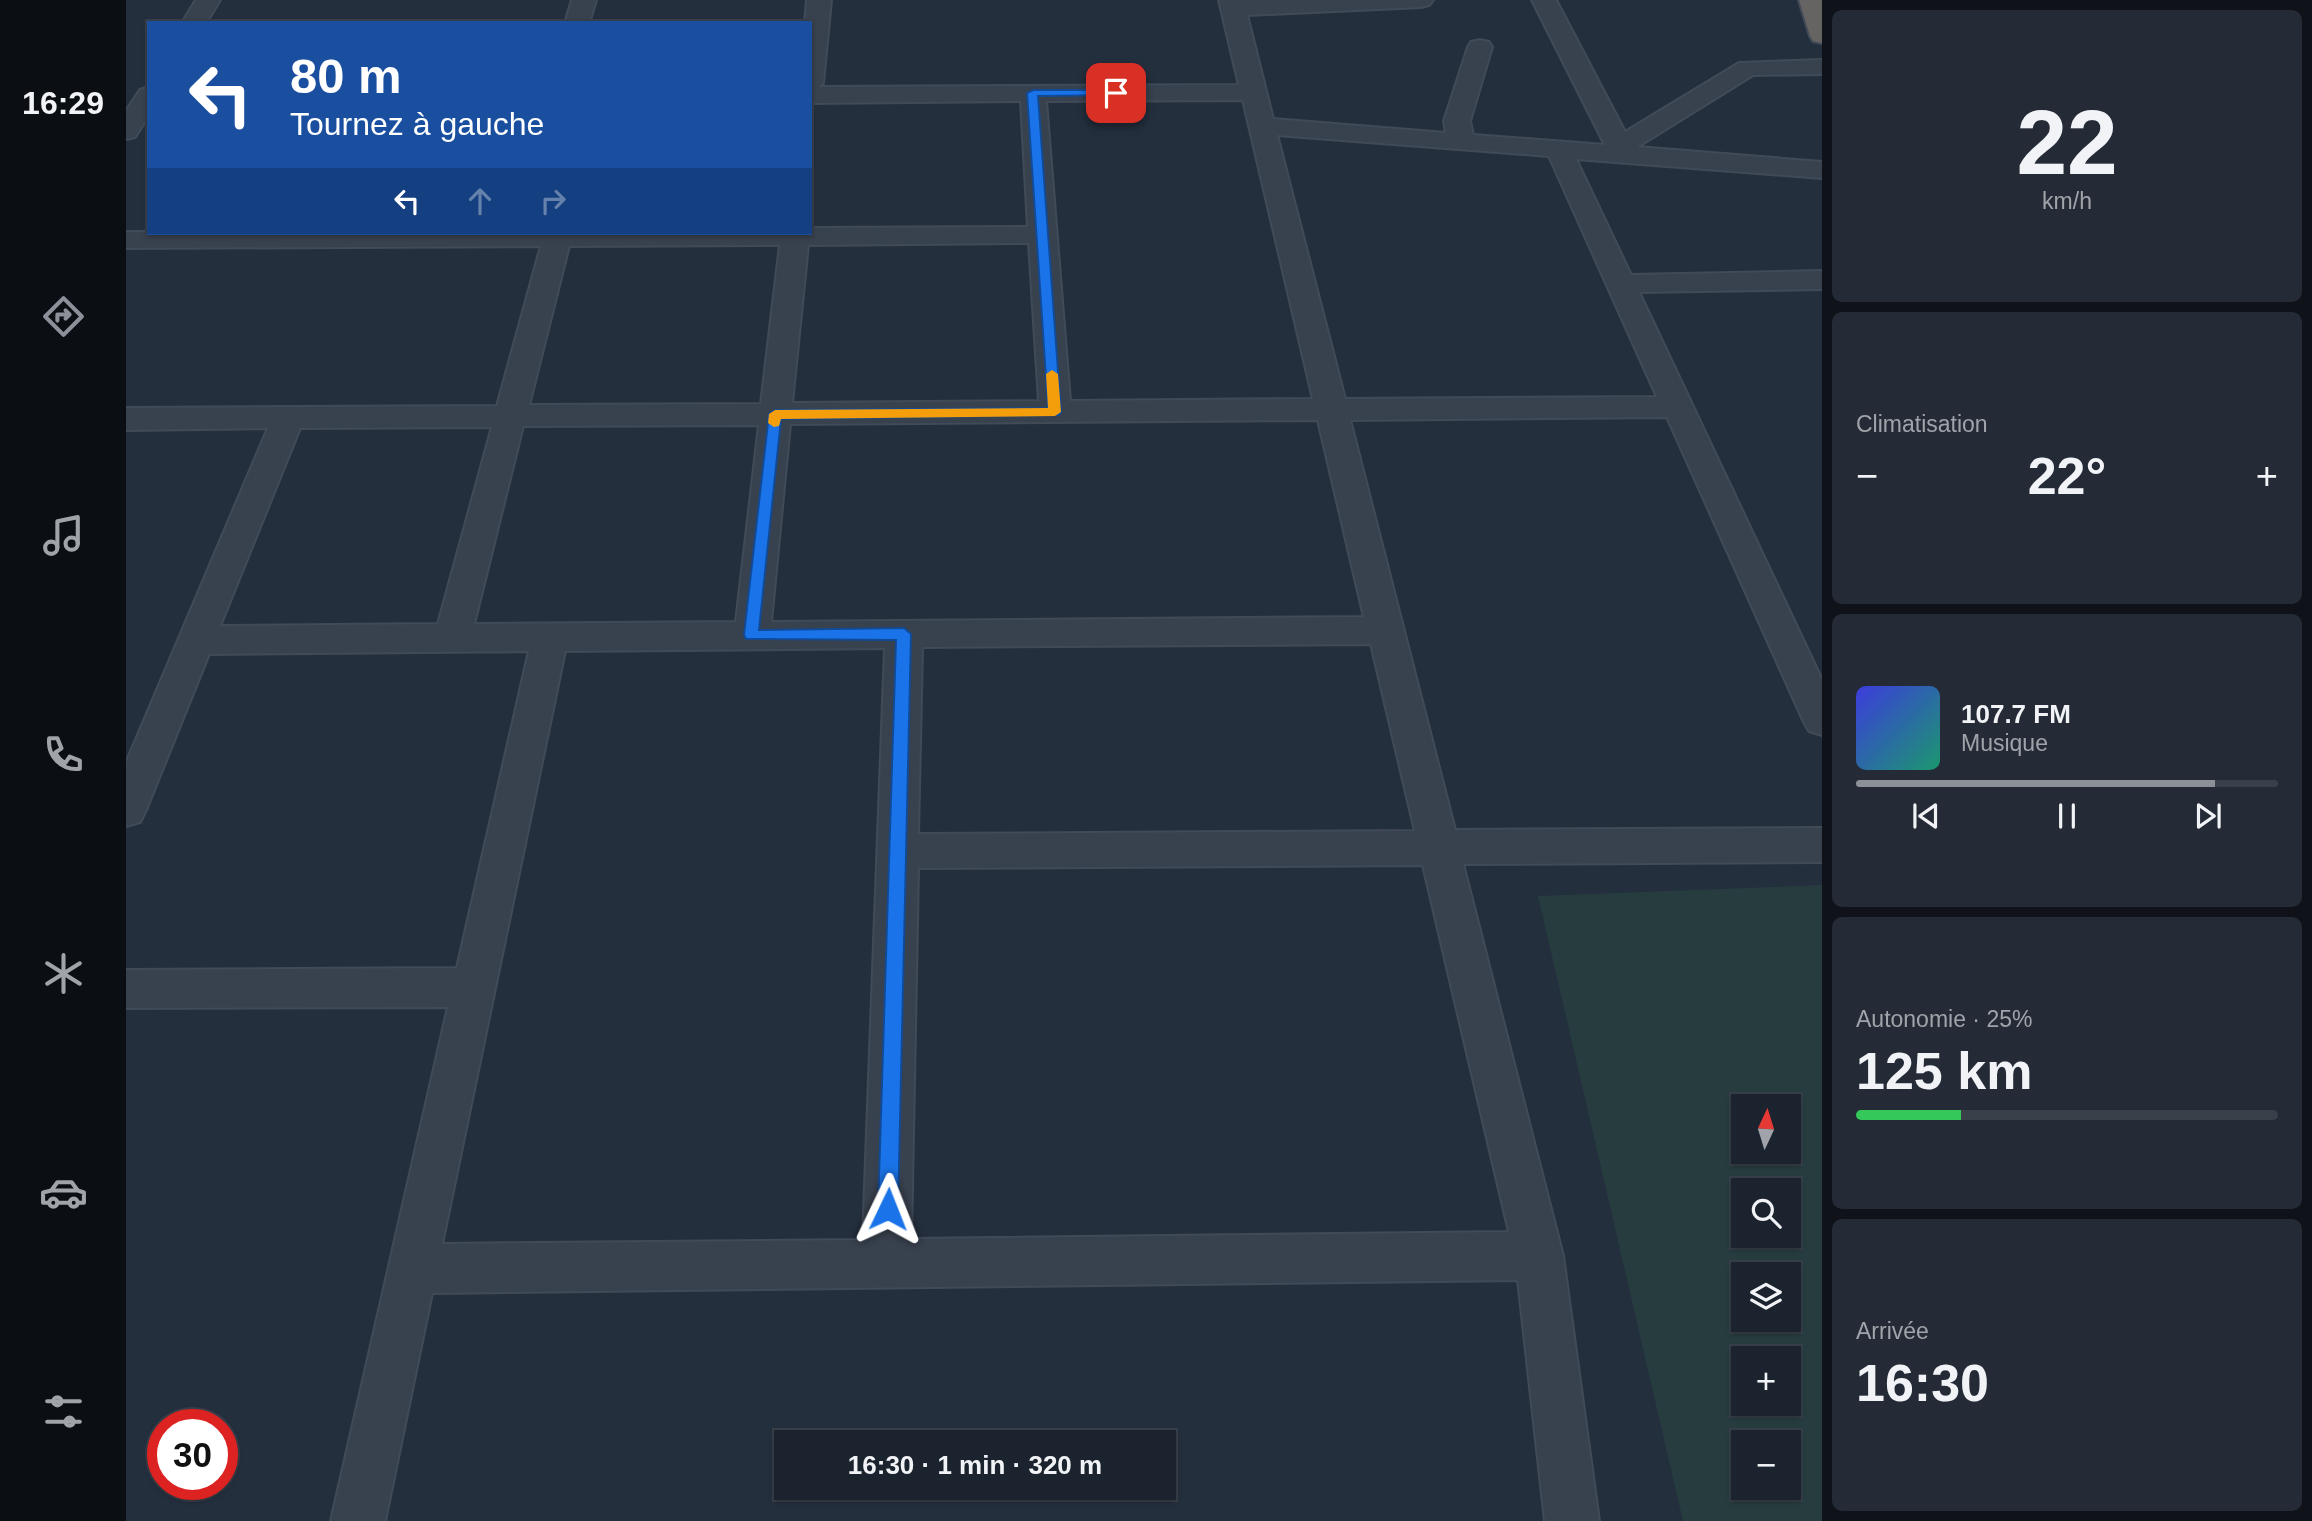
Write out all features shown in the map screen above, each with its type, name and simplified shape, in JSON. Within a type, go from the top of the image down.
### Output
[{"type":"highway","points":[[1811,0],[1821,29]]},
{"type":"street","points":[[195,21],[208,0]]},
{"type":"street","points":[[578,21],[584,0]]},
{"type":"street","points":[[812,64],[819,0]]},
{"type":"street","points":[[1421,0],[1232,4],[1539,1256],[1572,1521]]},
{"type":"street","points":[[1544,0],[1621,150]]},
{"type":"street","points":[[1461,141],[1457,121],[1480,47]]},
{"type":"street","points":[[1621,150],[1748,68],[1822,67]]},
{"type":"street","points":[[126,80],[147,92]]},
{"type":"street","points":[[812,94],[1254,92]]},
{"type":"street","points":[[1033,93],[1055,412]]},
{"type":"street","points":[[126,131],[147,95]]},
{"type":"street","points":[[1262,126],[1558,148],[1621,150],[1822,170]]},
{"type":"street","points":[[1558,148],[1822,720]]},
{"type":"street","points":[[751,635],[794,235]]},
{"type":"street","points":[[126,240],[1042,235]]},
{"type":"street","points":[[452,638],[557,238]]},
{"type":"street","points":[[1621,284],[1822,280]]},
{"type":"street","points":[[126,419],[1677,407]]},
{"type":"street","points":[[126,810],[288,418]]},
{"type":"street","points":[[196,640],[1385,630]]},
{"type":"street","points":[[886,1264],[904,634]]},
{"type":"street","points":[[358,1521],[550,637]]},
{"type":"street","points":[[898,851],[1822,845]]},
{"type":"street","points":[[126,989],[474,987]]},
{"type":"street","points":[[413,1269],[1539,1256]]},
{"type":"green space","points":[[1822,885],[1822,1521],[1683,1521],[1538,896]]},
{"type":"slow traffic","points":[[774,423],[775,414],[1055,412],[1052,374]]},
{"type":"route","points":[[888,1209],[904,634],[751,635],[775,414],[1055,412],[1033,93],[1116,93]]}]
